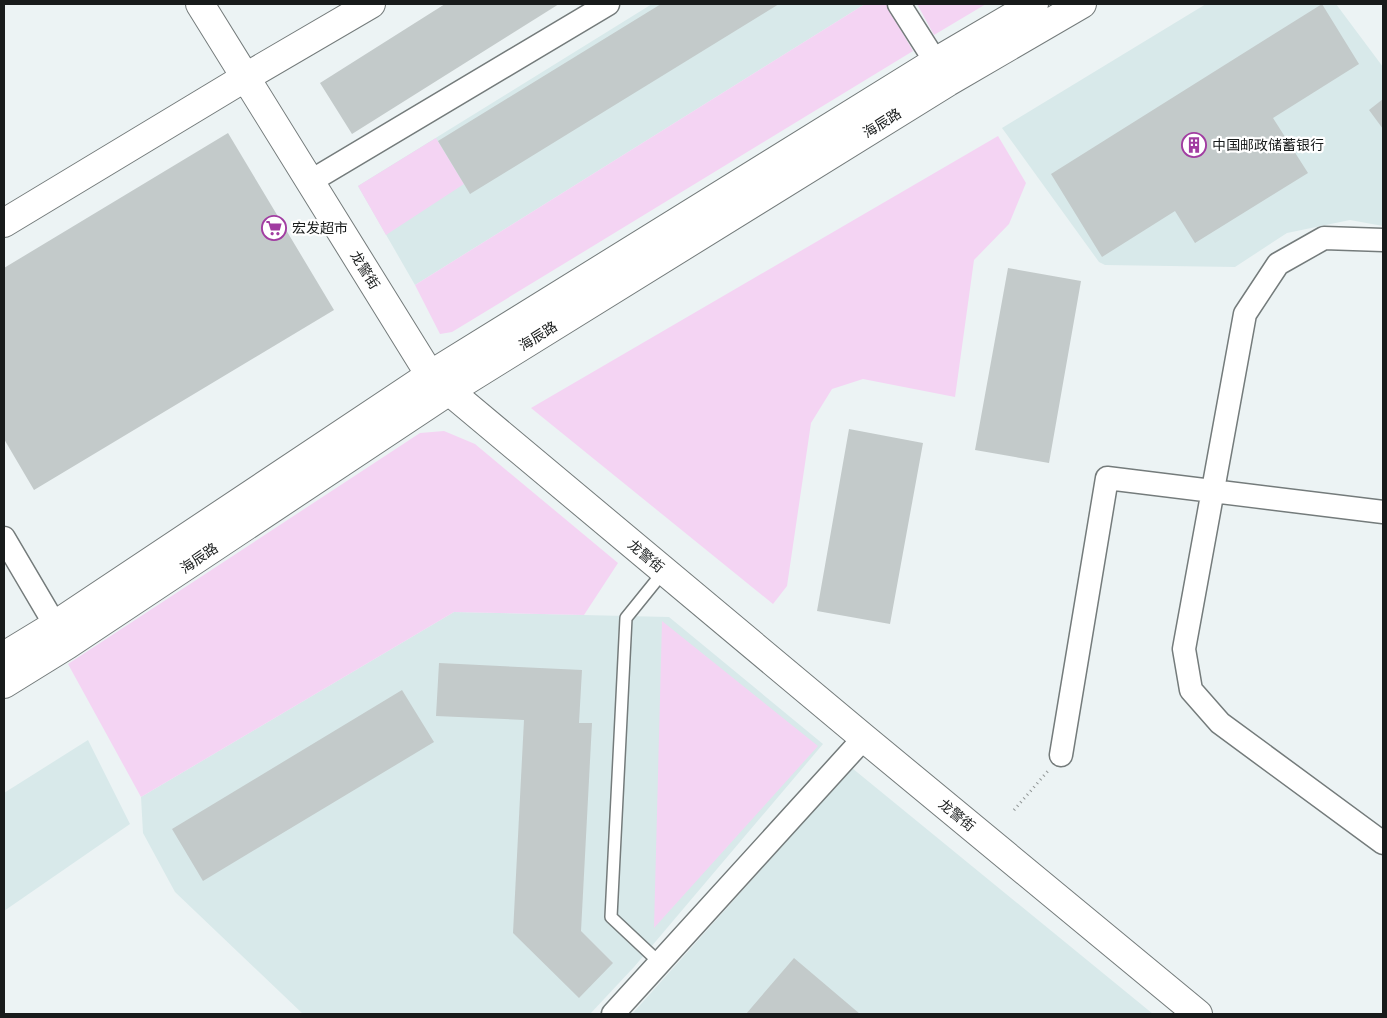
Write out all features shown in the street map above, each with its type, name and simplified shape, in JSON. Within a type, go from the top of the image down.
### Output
[{"type":"street","name":"龙警街","points":[[200,4],[440,383],[864,738],[1198,1014]]},
{"type":"street","points":[[4,223],[246,77],[372,4]]},
{"type":"street","points":[[311,181],[608,4]]},
{"type":"street","points":[[899,4],[942,72]]},
{"type":"street","name":"海辰路","points":[[4,684],[61,635],[440,383],[942,72],[1034,4]]},
{"type":"street","name":"海辰路","points":[[942,72],[1082,4]]},
{"type":"street","points":[[1383,240],[1324,238],[1278,264],[1245,314],[1184,649],[1190,690],[1220,723],[1383,843]]},
{"type":"street","points":[[1061,755],[1107,478],[1383,512]]},
{"type":"street","points":[[4,538],[61,635]]},
{"type":"street","name":"海辰路","points":[[4,656],[61,635]]},
{"type":"street","points":[[613,1014],[864,738]]},
{"type":"lane","points":[[660,963],[611,917],[626,618],[664,571]]},
{"type":"path","points":[[1014,810],[1061,755]]},
{"type":"shaded area","points":[[652,4],[865,4],[415,285],[358,186]]},
{"type":"shaded area","points":[[865,4],[886,4],[913,51],[452,332],[440,334],[415,285]]},
{"type":"shaded area","points":[[917,4],[986,4],[934,35]]},
{"type":"shaded area","points":[[1206,4],[1336,4],[1383,67],[1383,226],[1350,220],[1287,233],[1235,267],[1105,265],[1099,262],[1002,128]]},
{"type":"shaded area","points":[[998,136],[1026,183],[1009,224],[974,260],[955,397],[863,379],[832,389],[811,423],[787,586],[773,604],[531,408]]},
{"type":"shaded area","points":[[436,138],[464,184],[386,235],[358,186]]},
{"type":"shaded area","points":[[444,431],[475,444],[618,563],[584,615],[454,612],[141,797],[68,664],[420,433]]},
{"type":"shaded area","points":[[454,612],[669,617],[823,744],[634,967],[590,1014],[303,1014],[175,892],[143,833],[141,797]]},
{"type":"shaded area","points":[[662,621],[818,746],[654,928]]},
{"type":"shaded area","points":[[88,740],[130,824],[4,911],[4,793]]},
{"type":"shaded area","points":[[852,768],[1153,1014],[632,1014]]},
{"type":"building","points":[[445,4],[559,4],[352,134],[320,83]]},
{"type":"building","points":[[661,4],[779,4],[470,194],[438,141]]},
{"type":"building","name":"中国邮政储蓄银行","points":[[1322,4],[1359,64],[1273,118],[1308,173],[1195,243],[1175,211],[1102,257],[1051,174]]},
{"type":"building","points":[[1383,99],[1383,129],[1369,110]]},
{"type":"building","points":[[228,133],[334,310],[34,490],[4,439],[4,268]]},
{"type":"building","points":[[1008,268],[1081,281],[1049,463],[975,450]]},
{"type":"building","points":[[849,429],[923,443],[890,624],[817,611]]},
{"type":"building","points":[[439,663],[582,670],[579,723],[592,723],[581,931],[613,963],[579,998],[513,933],[524,720],[436,716]]},
{"type":"building","points":[[402,690],[434,742],[203,881],[172,829]]},
{"type":"building","points":[[794,958],[860,1014],[746,1014]]},
{"type":"place","name":"中国邮政储蓄银行","points":[[1194,145]]},
{"type":"place","name":"宏发超市","points":[[274,228]]}]
